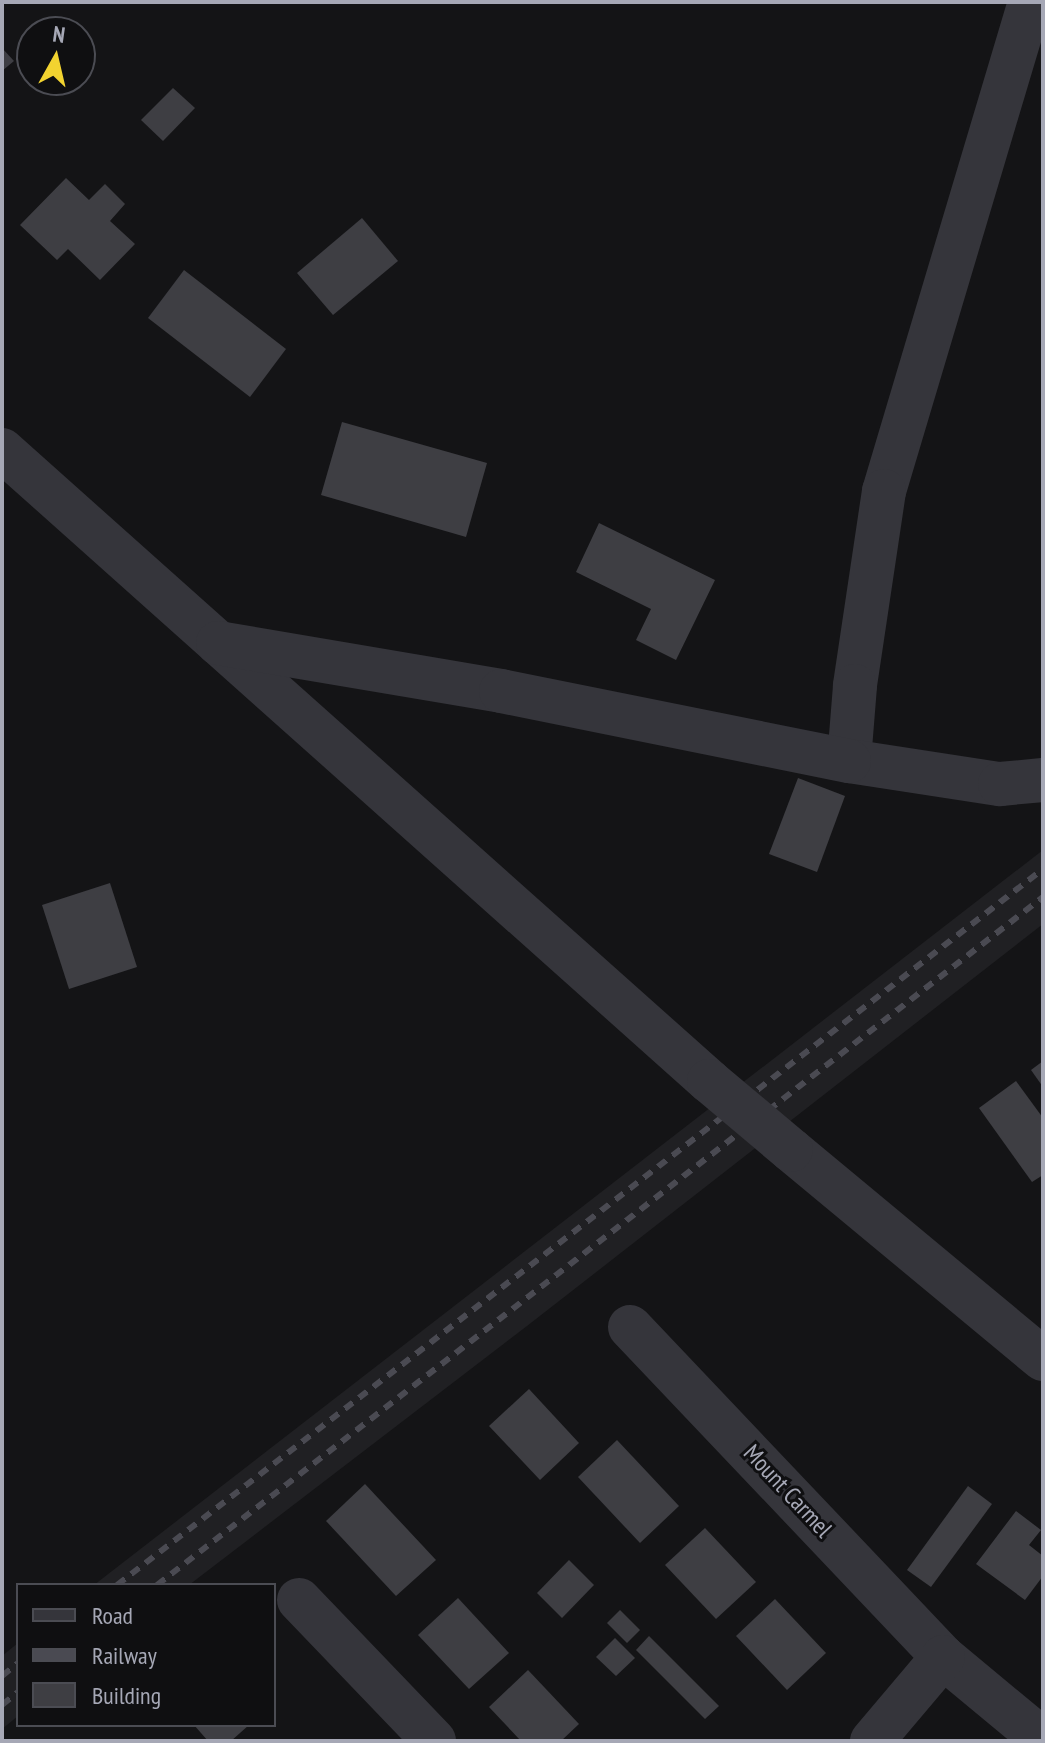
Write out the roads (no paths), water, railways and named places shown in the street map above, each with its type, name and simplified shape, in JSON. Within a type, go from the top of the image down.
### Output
[{"type":"street","points":[[849,761],[884,491],[1030,2]]},
{"type":"street","points":[[2,450],[709,1081],[1043,1359]]},
{"type":"street","points":[[218,643],[501,691],[849,761],[1000,784],[1043,780]]},
{"type":"street","name":"Mount Carmel","points":[[630,1327],[943,1657],[1043,1740]]},
{"type":"street","points":[[299,1600],[434,1741]]},
{"type":"street","points":[[872,1741],[943,1657]]},
{"type":"railway","points":[[120,1583],[1043,869]]},
{"type":"railway","points":[[160,1583],[1043,897]]},
{"type":"railway","points":[[2,1676],[16,1665]]},
{"type":"railway","points":[[2,1705],[16,1694]]}]
